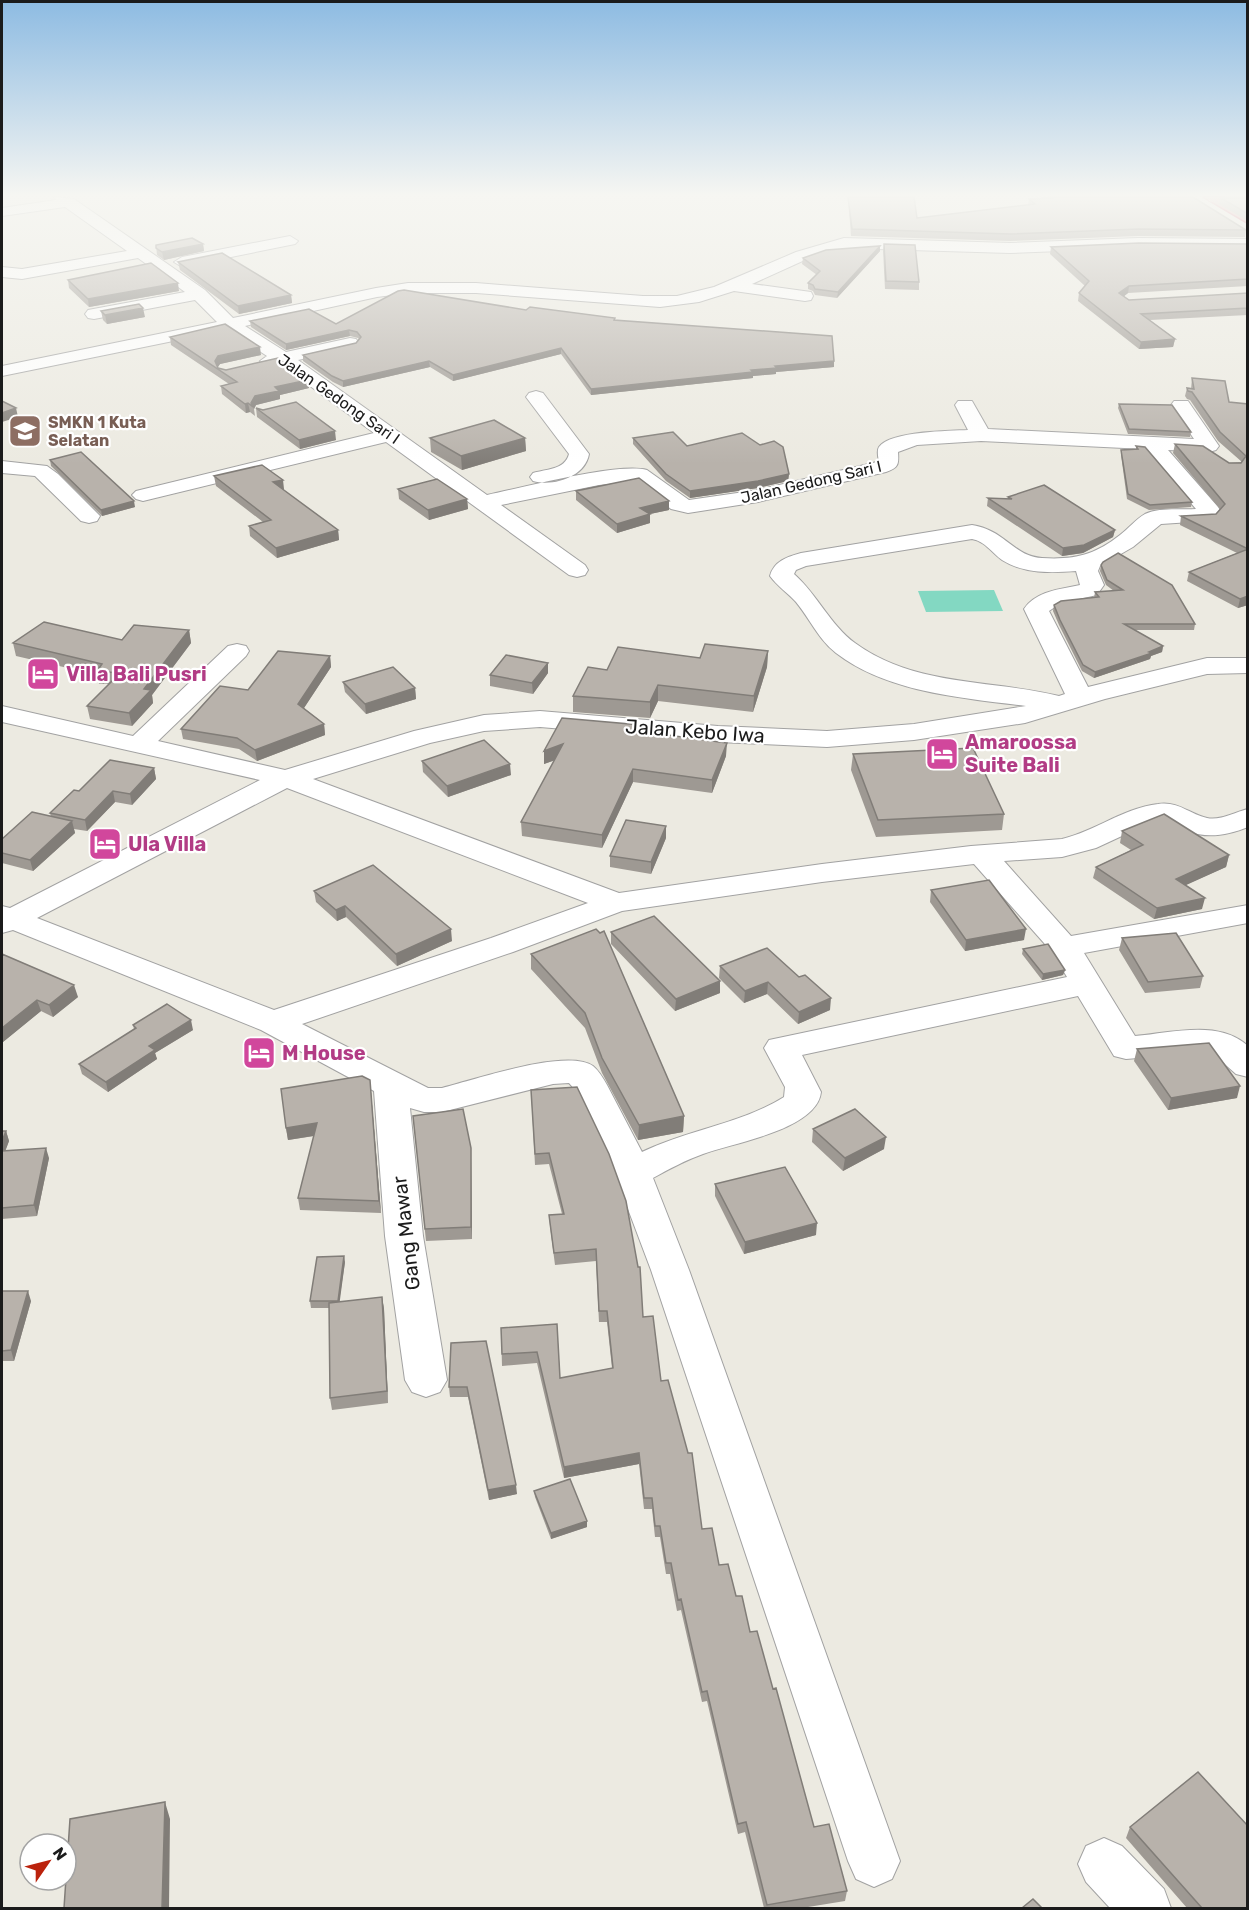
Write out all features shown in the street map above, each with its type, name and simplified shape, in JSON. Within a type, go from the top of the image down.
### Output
[{"type":"street","name":"Jalan Gedong Sari I","points":[[188,286],[200,294],[229,324],[283,358],[477,497],[639,474],[682,506],[688,507],[758,496],[879,468],[889,464],[888,448],[914,439],[981,435],[1209,446]]},
{"type":"street","points":[[5,371],[347,300],[386,289],[487,290],[672,302],[706,295],[730,286]]},
{"type":"street","points":[[731,286],[805,296]]},
{"type":"street","points":[[94,314],[200,294]]},
{"type":"street","points":[[250,365],[350,343]]},
{"type":"street","points":[[309,400],[332,395]]},
{"type":"street","points":[[477,497],[563,472],[574,467],[579,460],[579,454],[536,397]]},
{"type":"street","points":[[965,405],[981,435]]},
{"type":"street","points":[[1181,405],[1209,446],[1226,461]]},
{"type":"street","points":[[143,495],[389,435]]},
{"type":"street","points":[[1089,563],[1087,571],[1092,585],[1089,590],[1053,598],[1036,609],[1070,701],[948,686],[894,674],[870,664],[844,648],[807,601],[782,576],[782,571],[786,566],[801,560],[972,532],[988,535],[1008,553],[1025,562],[1040,565],[1089,563],[1125,542],[1153,519],[1209,514],[1208,507],[1151,443]]},
{"type":"street","points":[[2,467],[40,470],[89,516]]},
{"type":"street","points":[[477,497],[577,570]]},
{"type":"street","name":"Jalan Kebo Iwa","points":[[1207,666],[1248,641]]},
{"type":"street","points":[[139,745],[237,651]]},
{"type":"street","name":"Jalan Kebo Iwa","points":[[4,919],[286,778],[423,737],[484,723],[540,719],[718,734],[827,739],[914,732],[994,721],[1025,715],[1070,701],[1207,666],[1248,665]]},
{"type":"street","points":[[2,714],[286,778],[616,903]]},
{"type":"street","points":[[273,1022],[502,945],[616,903],[822,873],[1070,846],[1086,842],[1144,815],[1160,812],[1172,812],[1198,825],[1208,827],[1226,826],[1248,818]]},
{"type":"street","points":[[981,854],[1064,947],[1126,1048],[1213,1041],[1227,1046],[1248,1066]]},
{"type":"street","points":[[1064,947],[1248,914]]},
{"type":"street","points":[[4,919],[273,1022],[391,1085],[424,1100],[442,1100],[553,1072],[580,1074],[596,1091],[632,1173],[670,1270],[874,1861]]},
{"type":"street","points":[[632,1173],[670,1153],[771,1120],[793,1108],[802,1100],[804,1090],[781,1048],[1088,983]]},
{"type":"street","name":"Gang Mawar","points":[[391,1085],[404,1236],[426,1380]]},
{"type":"street","points":[[1104,1864],[1145,1908]]},
{"type":"green space","points":[[994,590],[1003,611],[926,612],[918,591]]},
{"type":"building","points":[[74,286],[160,286],[88,299]]},
{"type":"building","points":[[211,286],[276,286],[291,295],[238,306]]},
{"type":"building","points":[[814,286],[843,286],[838,292],[815,289]]},
{"type":"building","points":[[1085,286],[1129,286],[1119,293],[1129,300],[1248,293],[1248,308],[1141,314],[1175,339],[1141,342],[1079,293]]},
{"type":"building","points":[[404,290],[526,310],[530,307],[615,318],[614,320],[832,336],[834,361],[591,389],[561,348],[453,375],[429,361],[343,381],[332,376],[303,355],[356,343],[361,337],[357,332],[349,330],[286,344],[250,321],[309,309],[336,324]]},
{"type":"building","points":[[139,304],[143,308],[105,315],[101,311]]},
{"type":"building","points":[[225,324],[260,347],[218,356],[215,361],[218,368],[226,370],[278,358],[308,380],[275,387],[279,391],[255,396],[251,403],[253,407],[248,403],[245,404],[221,386],[237,382],[170,337]]},
{"type":"building","points":[[1192,378],[1225,381],[1229,402],[1248,404],[1248,549],[1181,516],[1216,514],[1225,504],[1175,444],[1203,446],[1229,463],[1241,463],[1246,456],[1220,432],[1192,392],[1188,391],[1187,388],[1194,389]]},
{"type":"building","points":[[2,401],[16,408],[2,413]]},
{"type":"building","points":[[296,402],[335,431],[299,440],[256,408],[263,410]]},
{"type":"building","points":[[1119,404],[1172,405],[1191,432],[1129,429]]},
{"type":"building","points":[[494,420],[525,438],[461,456],[430,438]]},
{"type":"building","points":[[673,432],[687,446],[742,433],[760,445],[774,441],[783,447],[789,474],[690,491],[666,474],[633,438]]},
{"type":"building","points":[[1136,446],[1145,447],[1192,502],[1150,505],[1128,494],[1121,450],[1138,449]]},
{"type":"building","points":[[81,452],[134,501],[101,510],[50,460]]},
{"type":"building","points":[[262,465],[283,480],[273,482],[338,530],[276,548],[249,526],[271,520],[214,476]]},
{"type":"building","points":[[639,478],[669,501],[640,508],[650,514],[617,524],[576,491]]},
{"type":"building","points":[[437,479],[467,499],[428,510],[398,489]]},
{"type":"building","points":[[1044,485],[1115,530],[1084,545],[1063,548],[988,498],[1012,499],[1008,497]]},
{"type":"building","points":[[1248,549],[1248,596],[1240,599],[1189,572]]},
{"type":"building","points":[[1118,553],[1172,585],[1195,624],[1124,624],[1163,646],[1149,652],[1152,653],[1095,672],[1083,665],[1054,605],[1061,601],[1099,597],[1095,592],[1123,590],[1107,580],[1101,565]]},
{"type":"building","points":[[44,622],[122,640],[134,625],[189,630],[144,689],[151,690],[129,713],[87,706],[120,673],[97,671],[102,664],[13,643]]},
{"type":"building","points":[[705,644],[768,651],[754,696],[658,685],[650,702],[573,696],[588,667],[607,670],[618,647],[700,658]]},
{"type":"building","points":[[278,651],[330,656],[298,704],[324,724],[255,750],[237,738],[181,729],[220,686],[248,690]]},
{"type":"building","points":[[506,655],[548,663],[532,683],[490,675]]},
{"type":"building","points":[[393,667],[415,688],[365,704],[343,682]]},
{"type":"building","points":[[562,718],[641,725],[638,731],[727,743],[712,780],[633,769],[602,835],[521,822],[563,744],[544,751]]},
{"type":"building","points":[[484,740],[510,764],[447,786],[422,761]]},
{"type":"building","points":[[973,748],[1004,814],[878,820],[853,754]]},
{"type":"building","points":[[110,760],[154,768],[130,794],[113,791],[85,820],[50,813],[74,790],[79,791]]},
{"type":"building","points":[[32,812],[72,821],[30,860],[2,853],[2,839]]},
{"type":"building","points":[[1164,814],[1229,855],[1176,879],[1205,898],[1157,908],[1096,867],[1143,845],[1122,831]]},
{"type":"building","points":[[626,820],[666,826],[651,862],[610,856]]},
{"type":"building","points":[[373,865],[451,929],[396,954],[345,906],[336,910],[314,891]]},
{"type":"building","points":[[989,880],[1026,929],[966,940],[931,890]]},
{"type":"building","points":[[654,916],[720,981],[676,999],[611,932]]},
{"type":"building","points":[[596,929],[600,933],[604,931],[684,1116],[639,1125],[602,1058],[585,1013],[531,954]]},
{"type":"building","points":[[1176,933],[1203,976],[1148,982],[1122,938]]},
{"type":"building","points":[[1048,944],[1065,970],[1043,974],[1023,949]]},
{"type":"building","points":[[767,948],[799,977],[805,975],[831,998],[799,1012],[768,982],[745,991],[720,966]]},
{"type":"building","points":[[2,954],[74,985],[49,1005],[37,1000],[2,1028]]},
{"type":"building","points":[[167,1004],[191,1020],[149,1046],[155,1050],[106,1082],[79,1064],[136,1028],[133,1025]]},
{"type":"building","points":[[1209,1043],[1240,1086],[1171,1098],[1137,1049]]},
{"type":"building","points":[[362,1076],[370,1080],[379,1201],[298,1198],[317,1123],[286,1128],[281,1089]]},
{"type":"building","points":[[577,1087],[609,1154],[626,1201],[638,1267],[640,1267],[643,1317],[653,1316],[661,1381],[668,1380],[688,1453],[692,1453],[702,1529],[712,1528],[719,1565],[728,1564],[736,1596],[742,1596],[750,1632],[757,1631],[773,1689],[776,1688],[814,1827],[829,1824],[847,1891],[767,1905],[746,1822],[738,1824],[707,1691],[702,1692],[681,1599],[678,1600],[671,1563],[666,1563],[660,1526],[655,1526],[652,1498],[644,1498],[639,1453],[564,1467],[537,1352],[502,1354],[501,1328],[557,1324],[560,1378],[613,1368],[607,1311],[599,1311],[596,1249],[554,1253],[549,1215],[564,1214],[549,1153],[535,1154],[531,1090]]},
{"type":"building","points":[[463,1109],[471,1148],[471,1227],[425,1229],[413,1116]]},
{"type":"building","points":[[855,1109],[886,1137],[845,1158],[813,1129]]},
{"type":"building","points":[[46,1148],[34,1205],[2,1208],[2,1151]]},
{"type":"building","points":[[785,1167],[817,1223],[745,1242],[715,1184]]},
{"type":"building","points":[[344,1256],[338,1301],[310,1301],[317,1257]]},
{"type":"building","points":[[2,1291],[28,1291],[11,1350],[2,1351]]},
{"type":"building","points":[[382,1297],[387,1391],[330,1398],[329,1303]]},
{"type":"building","points":[[486,1341],[516,1485],[488,1490],[467,1387],[449,1387],[451,1343]]},
{"type":"building","points":[[570,1479],[587,1521],[551,1533],[534,1491]]},
{"type":"building","points":[[1198,1772],[1248,1826],[1248,1908],[1202,1908],[1130,1827]]},
{"type":"building","points":[[165,1802],[162,1908],[64,1908],[65,1892],[78,1892],[78,1832],[69,1832],[70,1819]]},
{"type":"building","points":[[1033,1899],[1042,1908],[1022,1908]]},
{"type":"place","name":"SMKN 1 Kuta Selatan","points":[[25,431]]},
{"type":"place","name":"Villa Bali Pusri","points":[[43,674]]},
{"type":"place","name":"Amaroossa Suite Bali","points":[[942,754]]},
{"type":"place","name":"Ula Villa","points":[[105,844]]},
{"type":"place","name":"M House","points":[[259,1053]]}]
